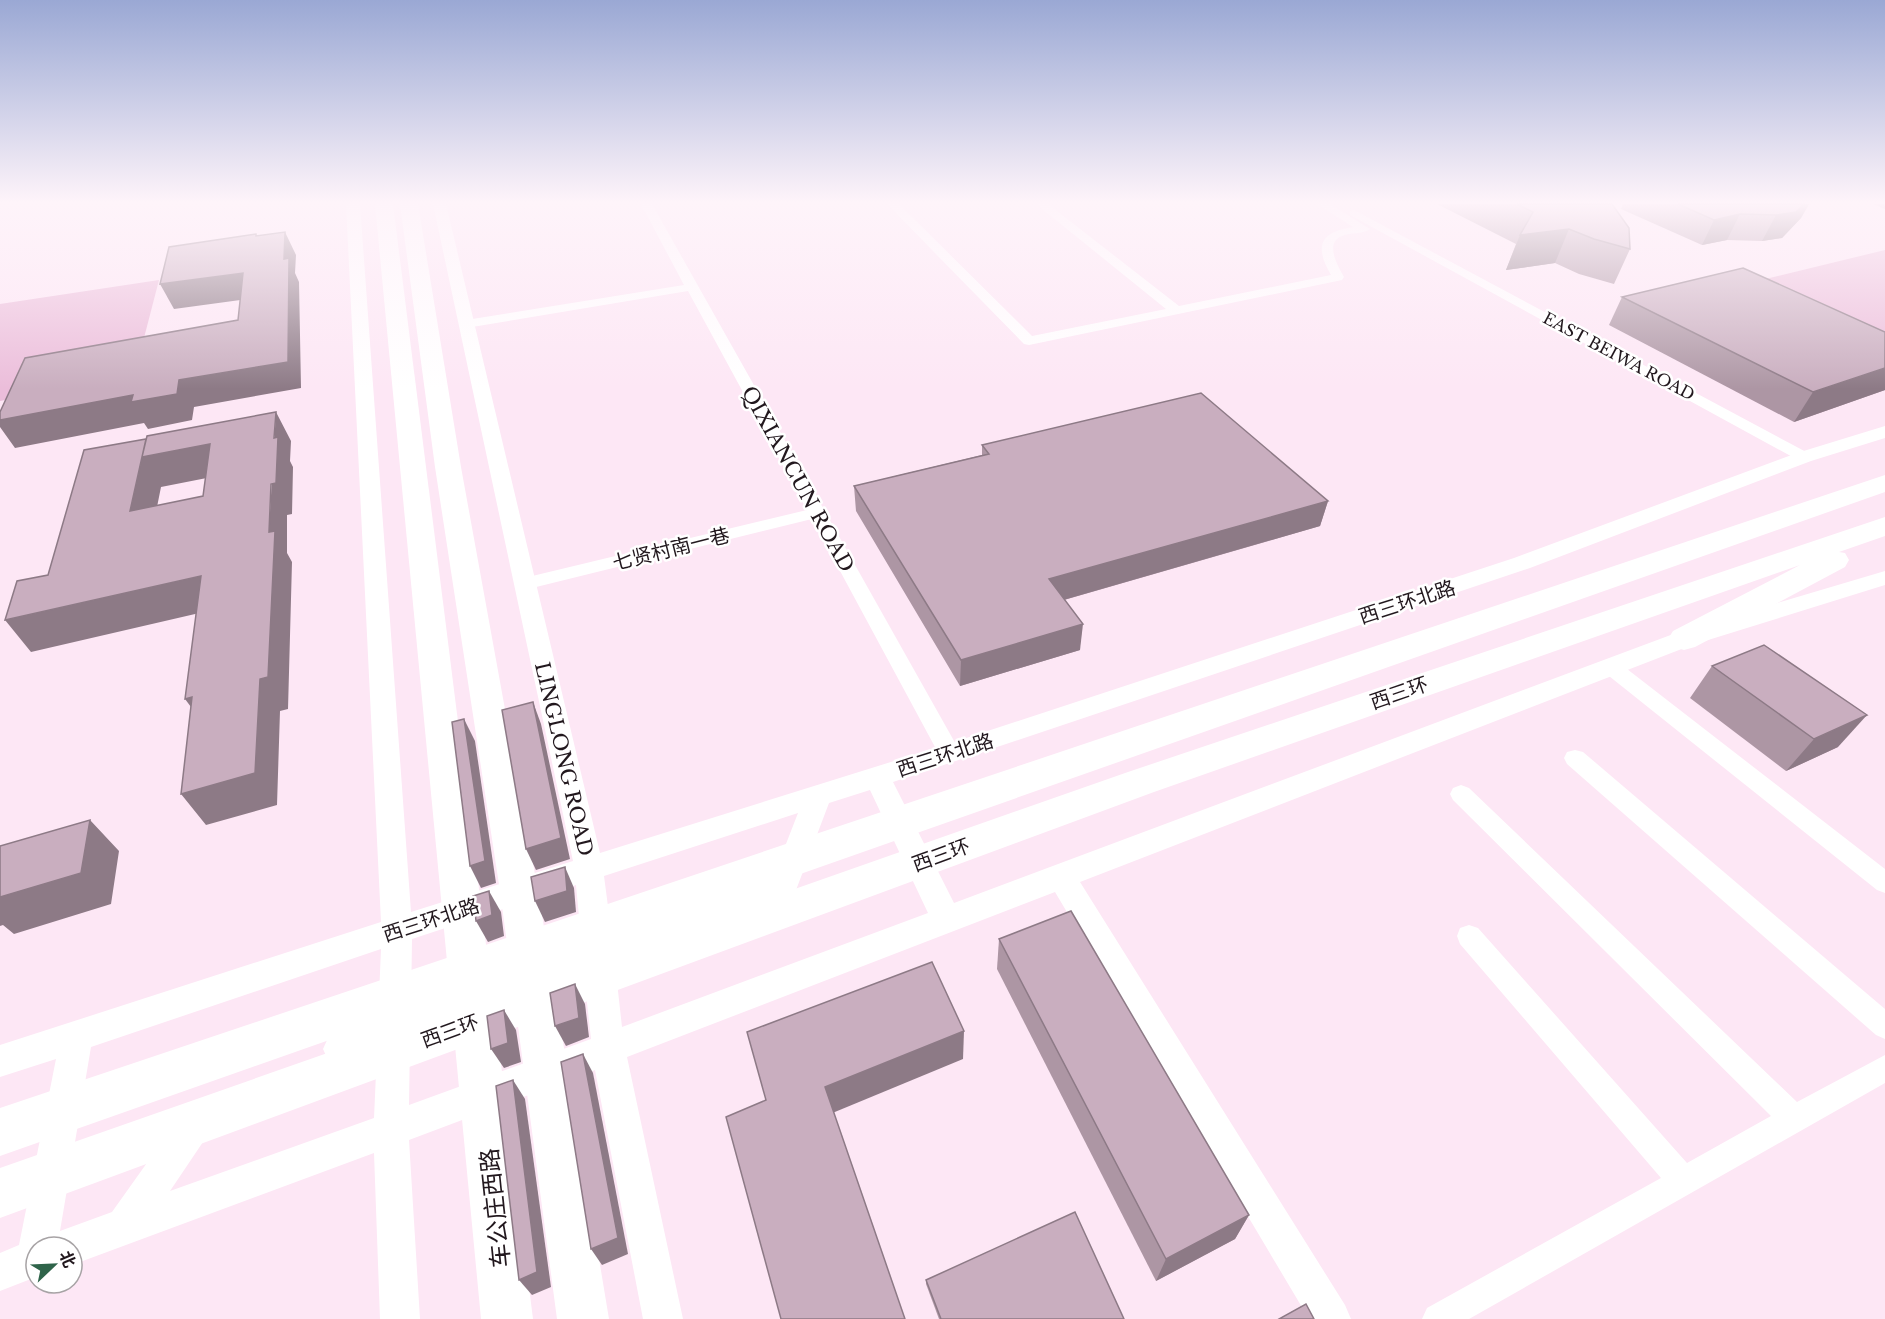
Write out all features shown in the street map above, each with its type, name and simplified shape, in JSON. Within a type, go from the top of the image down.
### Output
[{"type":"highway","points":[[0,1132],[1885,483]]},
{"type":"highway","name":"西三环","points":[[0,1193],[1141,782],[1885,526]]},
{"type":"highway","points":[[1684,639],[1885,533]]},
{"type":"main road","points":[[391,266],[462,909]]},
{"type":"main road","points":[[418,266],[449,478],[519,891],[583,1319]]},
{"type":"main road","name":"车公庄西路","points":[[462,909],[507,1319]]},
{"type":"street","points":[[356,266],[385,946],[386,1017],[382,1034],[391,1130],[400,1319]]},
{"type":"street","name":"LINGLONG ROAD","points":[[453,266],[589,868],[608,1048],[663,1319]]},
{"type":"street","name":"QIXIANCUN ROAD","points":[[680,266],[950,754]]},
{"type":"street","points":[[954,266],[1029,341],[1338,278],[1331,266]]},
{"type":"street","points":[[1119,266],[1176,310]]},
{"type":"street","name":"EAST BEIWA ROAD","points":[[1451,266],[1804,457]]},
{"type":"street","points":[[466,324],[692,287]]},
{"type":"street","name":"西三环北路","points":[[0,1061],[76,1038],[462,909],[950,754],[1522,563],[1804,457],[1885,432]]},
{"type":"street","name":"七贤村南一巷","points":[[524,584],[817,513]]},
{"type":"street","points":[[84,1241],[483,1096],[1684,639],[1884,579]]},
{"type":"street","points":[[1611,667],[1885,883]]},
{"type":"street","points":[[1575,758],[1885,1026]]},
{"type":"street","points":[[877,777],[947,920]]},
{"type":"street","points":[[1461,794],[1794,1119]]},
{"type":"street","points":[[124,1227],[215,1094],[783,889],[818,796]]},
{"type":"street","points":[[1061,876],[1331,1319]]},
{"type":"street","points":[[1468,936],[1683,1181]]},
{"type":"street","points":[[40,1235],[76,1038]]},
{"type":"street","points":[[1438,1319],[1885,1068]]},
{"type":"street","points":[[0,1272],[24,1263]]},
{"type":"shaded area","points":[[1821,266],[1885,266],[1885,335],[1761,280]]},
{"type":"shaded area","points":[[159,280],[138,361],[21,397],[0,401],[0,304]]},
{"type":"building","points":[[164,266],[289,266],[288,362],[179,380],[177,394],[131,402],[133,395],[0,420],[0,412],[25,358],[238,320],[243,273],[160,284]]},
{"type":"building","points":[[1743,268],[1885,332],[1885,368],[1813,392],[1622,297]]},
{"type":"building","points":[[1201,393],[1328,501],[1049,579],[1083,624],[961,660],[854,486],[989,454],[982,445]]},
{"type":"building","points":[[276,412],[274,438],[278,437],[276,483],[271,484],[269,532],[275,531],[268,677],[260,679],[255,773],[181,794],[192,697],[185,699],[201,576],[5,620],[17,581],[48,575],[84,450],[146,439],[142,457],[147,436]],"holes":[[[210,444],[203,496],[130,511],[142,457]]]},
{"type":"building","points":[[1764,645],[1867,715],[1814,739],[1712,666]]},
{"type":"building","points":[[533,702],[561,838],[526,849],[502,710]]},
{"type":"building","points":[[464,719],[485,861],[470,866],[452,722]]},
{"type":"building","points":[[90,820],[81,873],[0,897],[0,846]]},
{"type":"building","points":[[565,867],[567,891],[535,901],[531,877]]},
{"type":"building","points":[[489,891],[492,915],[476,921],[473,896]]},
{"type":"building","points":[[1071,911],[1249,1215],[1166,1259],[999,939]]},
{"type":"building","points":[[932,962],[964,1031],[825,1087],[905,1319],[781,1319],[726,1117],[766,1100],[747,1032]]},
{"type":"building","points":[[575,984],[579,1018],[555,1026],[550,993]]},
{"type":"building","points":[[504,1010],[508,1043],[491,1049],[487,1016]]},
{"type":"building","points":[[583,1054],[618,1238],[591,1249],[561,1062]]},
{"type":"building","points":[[513,1080],[537,1272],[519,1280],[496,1086]]},
{"type":"building","points":[[1075,1212],[1124,1319],[941,1319],[926,1280]]},
{"type":"building","points":[[1306,1304],[1314,1319],[1279,1319]]}]
